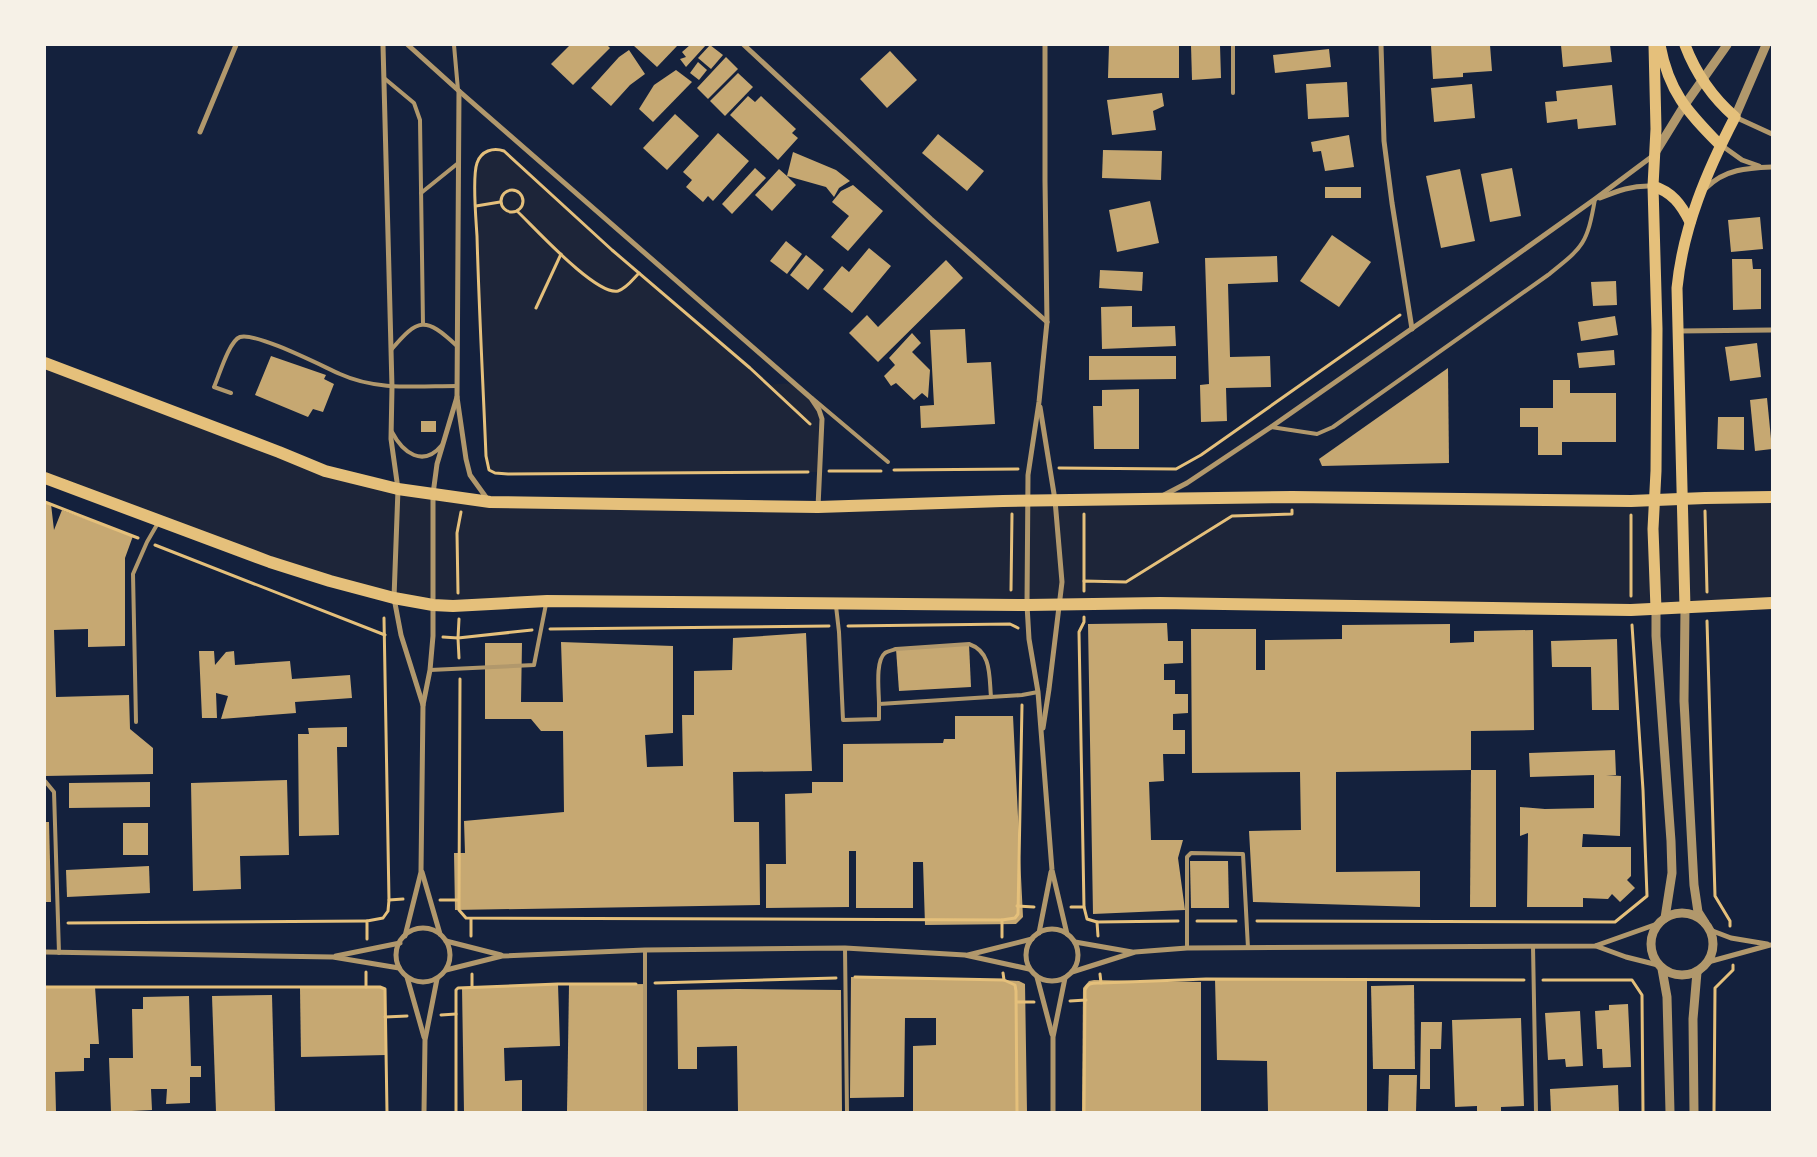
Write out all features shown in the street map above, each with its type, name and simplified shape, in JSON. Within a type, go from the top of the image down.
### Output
[{"type":"highway","points":[[45,363],[325,471],[398,489],[490,502],[818,507],[1157,498],[1292,497],[1631,502],[1772,497]]},
{"type":"highway","points":[[45,478],[270,562],[330,581],[434,605],[453,606],[547,601],[1010,605],[1160,604],[1631,610],[1772,602]]},
{"type":"main road","points":[[1654,45],[1656,129],[1652,186],[1657,329],[1654,501],[1656,609]]},
{"type":"main road","points":[[1660,45],[1669,80],[1684,106],[1720,145]]},
{"type":"main road","points":[[1685,45],[1702,80],[1720,105],[1735,117],[1720,145],[1698,199],[1690,222],[1678,273],[1685,608]]},
{"type":"main road","points":[[1652,186],[1671,194],[1684,210],[1690,222]]},
{"type":"main road","points":[[1657,329],[1679,331]]},
{"type":"street","points":[[200,132],[236,45]]},
{"type":"street","points":[[383,45],[392,432],[398,489],[389,596],[423,705]]},
{"type":"street","points":[[408,45],[458,91],[802,390],[816,407],[822,419],[818,507]]},
{"type":"street","points":[[744,45],[931,219],[1047,322]]},
{"type":"street","points":[[1045,45],[1044,181],[1047,322],[1026,501],[1027,605],[1029,633],[1038,692],[1052,870],[1067,934]]},
{"type":"street","points":[[1382,45],[1384,141],[1412,329]]},
{"type":"street","points":[[1157,498],[1187,483],[1271,427],[1595,200],[1655,154],[1684,106],[1727,45]]},
{"type":"street","points":[[1766,45],[1735,117],[1772,134]]},
{"type":"street","points":[[458,91],[457,397],[470,475],[490,502]]},
{"type":"street","points":[[1720,145],[1742,160],[1759,166],[1772,166]]},
{"type":"street","points":[[1698,199],[1707,187],[1725,174],[1741,168],[1772,166]]},
{"type":"street","points":[[1595,200],[1622,189],[1642,185],[1652,186]]},
{"type":"street","points":[[1679,331],[1772,330]]},
{"type":"street","points":[[405,936],[421,872],[423,705],[434,636],[433,494],[437,464],[457,397]]},
{"type":"street","points":[[1039,402],[1055,500],[1062,582],[1042,736]]},
{"type":"street","points":[[1685,608],[1684,702],[1694,884],[1698,912],[1708,926],[1714,946],[1708,962]]},
{"type":"street","points":[[1656,609],[1656,636],[1672,873],[1662,920],[1652,936],[1650,944],[1654,958],[1660,967],[1667,997],[1670,1112]]},
{"type":"street","points":[[1039,933],[1052,870]]},
{"type":"street","points":[[421,872],[440,934],[446,941],[450,954],[449,965],[436,979],[426,982],[418,982],[407,977],[399,968],[396,954],[405,936],[414,930],[422,928],[440,934]]},
{"type":"street","points":[[1595,946],[1673,914],[1690,914],[1732,938],[1771,945]]},
{"type":"street","points":[[1053,1037],[1037,977],[1026,961],[1026,953],[1032,939],[1039,933],[1053,929],[1067,934],[1075,942],[1078,957],[1072,972]]},
{"type":"street","points":[[965,955],[1032,939]]},
{"type":"street","points":[[446,941],[502,956]]},
{"type":"street","points":[[1075,942],[1135,952]]},
{"type":"street","points":[[333,956],[400,943]]},
{"type":"street","points":[[1037,977],[1051,982],[1065,978],[1072,972],[1135,952],[1187,948],[1533,946],[1595,946],[1660,967],[1670,974],[1679,976],[1697,972],[1708,962],[1771,945]]},
{"type":"street","points":[[446,970],[502,956],[645,950],[846,948],[965,955],[1029,968]]},
{"type":"street","points":[[45,952],[333,956],[399,968]]},
{"type":"street","points":[[1694,1112],[1693,1020],[1697,972]]},
{"type":"street","points":[[407,977],[425,1040]]},
{"type":"street","points":[[1054,1112],[1053,1037],[1065,978]]},
{"type":"street","points":[[424,1112],[425,1040],[436,979]]},
{"type":"lane","points":[[454,45],[458,91]]},
{"type":"lane","points":[[1233,45],[1233,93]]},
{"type":"lane","points":[[384,78],[414,103],[419,114],[423,324]]},
{"type":"lane","points":[[421,193],[457,164]]},
{"type":"lane","points":[[1271,427],[1317,434],[1333,427],[1548,275],[1576,253],[1586,238],[1590,227],[1595,200]]},
{"type":"lane","points":[[391,350],[409,330],[414,326],[423,324],[438,330],[457,346]]},
{"type":"lane","points":[[231,394],[214,387],[232,344],[240,337],[247,336],[278,346],[340,374],[369,384],[392,387],[457,386]]},
{"type":"lane","points":[[802,390],[888,462]]},
{"type":"lane","points":[[392,432],[407,453],[417,456],[429,455],[443,443]]},
{"type":"lane","points":[[136,722],[133,574],[147,542],[160,521]]},
{"type":"lane","points":[[430,670],[534,665],[547,601]]},
{"type":"lane","points":[[836,604],[844,720],[879,719],[879,666],[881,658],[886,652],[896,649],[969,644],[977,647],[985,655],[988,667],[990,697]]},
{"type":"lane","points":[[879,704],[1022,695],[1038,692]]},
{"type":"lane","points":[[45,781],[54,792],[59,953]]},
{"type":"lane","points":[[1187,948],[1188,855],[1191,853],[1240,853],[1243,854],[1248,948]]},
{"type":"lane","points":[[1533,946],[1536,1112]]},
{"type":"lane","points":[[846,948],[847,1112]]},
{"type":"lane","points":[[645,950],[645,1112]]},
{"type":"path","points":[[500,202],[476,206],[477,164],[485,152],[497,148],[504,151],[529,172],[639,273],[750,368],[811,425]]},
{"type":"path","points":[[517,211],[522,206],[523,198],[515,190],[505,192],[500,202],[506,211],[517,211],[590,280],[607,290],[619,290],[630,284],[639,273]]},
{"type":"path","points":[[536,308],[561,254]]},
{"type":"path","points":[[1083,500],[1084,583],[1126,582],[1232,516],[1292,514],[1292,497]]},
{"type":"path","points":[[1705,498],[1716,896],[1730,921],[1732,938]]},
{"type":"path","points":[[459,605],[457,533],[464,499]]},
{"type":"path","points":[[1010,605],[1013,501]]},
{"type":"path","points":[[45,502],[384,635]]},
{"type":"path","points":[[1083,605],[1084,622],[1079,632],[1084,907],[1087,919],[1098,922],[1615,922],[1647,896],[1643,790],[1631,610],[1631,502]]},
{"type":"path","points":[[59,923],[367,921],[383,918],[388,911],[389,900],[384,635],[389,596]]},
{"type":"path","points":[[1022,630],[1010,624],[541,630],[458,638],[460,668],[459,910],[466,918],[1002,920],[1015,918],[1018,914],[1022,695]]},
{"type":"path","points":[[1002,920],[1002,946]]},
{"type":"path","points":[[367,921],[367,950]]},
{"type":"path","points":[[1098,922],[1099,946]]},
{"type":"path","points":[[1714,1112],[1715,988],[1733,970],[1733,954]]},
{"type":"path","points":[[366,987],[367,962]]},
{"type":"path","points":[[1003,963],[1004,980]]},
{"type":"path","points":[[1100,963],[1101,983]]},
{"type":"path","points":[[456,1112],[456,990],[458,988],[846,977],[1004,980],[1015,985],[1017,1112]]},
{"type":"path","points":[[1084,1112],[1085,990],[1087,986],[1091,983],[1206,978],[1632,980],[1642,995],[1643,1112]]},
{"type":"path","points":[[45,988],[380,987],[385,989],[387,1112]]},
{"type":"shaded area","points":[[491,150],[504,151],[612,250],[770,385],[792,384],[806,392],[815,405],[819,419],[818,472],[495,473],[489,470],[487,464],[476,171],[480,157]]},
{"type":"shaded area","points":[[45,363],[325,471],[464,499],[818,507],[1772,497],[1772,605],[445,606],[330,581],[45,478]]},
{"type":"building","points":[[570,45],[607,45],[610,48],[573,85],[551,64]]},
{"type":"building","points":[[633,45],[678,45],[657,67]]},
{"type":"building","points":[[690,45],[706,45],[686,67],[680,59],[686,57],[682,52]]},
{"type":"building","points":[[710,45],[723,55],[711,69],[698,58]]},
{"type":"building","points":[[1109,45],[1179,45],[1179,78],[1108,78]]},
{"type":"building","points":[[1191,45],[1220,45],[1221,78],[1192,80]]},
{"type":"building","points":[[1431,45],[1490,45],[1492,71],[1463,73],[1463,77],[1433,79]]},
{"type":"building","points":[[1561,45],[1610,45],[1612,62],[1563,67]]},
{"type":"building","points":[[1329,49],[1331,67],[1275,73],[1273,55]]},
{"type":"building","points":[[629,50],[645,74],[630,85],[611,106],[591,88],[619,57]]},
{"type":"building","points":[[890,51],[917,80],[887,108],[860,79]]},
{"type":"building","points":[[726,57],[738,69],[708,99],[697,88]]},
{"type":"building","points":[[698,62],[707,70],[699,80],[690,73]]},
{"type":"building","points":[[676,70],[692,82],[653,122],[639,109],[654,85]]},
{"type":"building","points":[[738,73],[753,87],[725,116],[710,101]]},
{"type":"building","points":[[1347,82],[1349,117],[1308,119],[1306,84]]},
{"type":"building","points":[[1472,84],[1475,118],[1434,122],[1431,88]]},
{"type":"building","points":[[1612,85],[1616,125],[1578,129],[1577,119],[1547,123],[1545,102],[1557,101],[1556,91]]},
{"type":"building","points":[[1162,93],[1164,106],[1153,111],[1156,130],[1112,135],[1107,100]]},
{"type":"building","points":[[748,96],[755,102],[761,96],[796,129],[792,133],[798,138],[778,160],[730,115]]},
{"type":"building","points":[[675,114],[699,136],[667,170],[643,148]]},
{"type":"building","points":[[718,133],[749,161],[713,201],[708,196],[703,202],[686,187],[692,180],[683,172]]},
{"type":"building","points":[[938,134],[984,171],[967,191],[922,153]]},
{"type":"building","points":[[1349,135],[1354,167],[1325,171],[1321,151],[1313,152],[1311,142]]},
{"type":"building","points":[[1103,150],[1162,151],[1161,180],[1102,178]]},
{"type":"building","points":[[793,152],[836,170],[850,181],[839,188],[834,197],[826,187],[787,176]]},
{"type":"building","points":[[755,168],[766,178],[732,214],[722,204]]},
{"type":"building","points":[[1512,168],[1521,216],[1490,222],[1481,174]]},
{"type":"building","points":[[779,169],[796,185],[772,211],[755,195]]},
{"type":"building","points":[[1460,169],[1475,241],[1441,248],[1426,176]]},
{"type":"building","points":[[853,185],[883,211],[848,251],[831,237],[849,216],[832,202],[841,191]]},
{"type":"building","points":[[1325,187],[1361,187],[1361,198],[1325,198]]},
{"type":"building","points":[[1150,201],[1159,243],[1117,252],[1109,210]]},
{"type":"building","points":[[1760,217],[1763,249],[1731,252],[1728,220]]},
{"type":"building","points":[[1332,235],[1371,262],[1339,307],[1300,281]]},
{"type":"building","points":[[786,241],[802,254],[787,274],[770,261]]},
{"type":"building","points":[[869,248],[891,266],[852,313],[823,289],[842,266],[849,272]]},
{"type":"building","points":[[806,255],[824,270],[808,290],[790,275]]},
{"type":"building","points":[[1277,256],[1278,282],[1228,284],[1230,357],[1270,356],[1271,387],[1226,388],[1227,421],[1201,422],[1200,385],[1209,384],[1205,258]]},
{"type":"building","points":[[1732,259],[1752,259],[1753,269],[1761,269],[1761,309],[1733,310]]},
{"type":"building","points":[[946,260],[963,278],[878,362],[849,333],[867,315],[878,327]]},
{"type":"building","points":[[1100,270],[1143,272],[1142,291],[1099,288]]},
{"type":"building","points":[[1616,281],[1617,305],[1593,306],[1591,282]]},
{"type":"building","points":[[1132,306],[1132,327],[1175,326],[1176,346],[1102,349],[1101,307]]},
{"type":"building","points":[[1615,316],[1618,335],[1581,341],[1578,322]]},
{"type":"building","points":[[965,329],[967,363],[991,362],[995,424],[921,428],[920,406],[934,405],[930,330]]},
{"type":"building","points":[[912,333],[921,343],[912,352],[930,370],[928,398],[922,393],[914,400],[896,383],[891,386],[884,376],[895,365],[889,358]]},
{"type":"building","points":[[1757,343],[1761,377],[1730,381],[1725,347]]},
{"type":"building","points":[[1614,350],[1615,365],[1579,368],[1577,353]]},
{"type":"building","points":[[271,356],[326,375],[324,379],[334,384],[323,412],[313,409],[308,417],[255,395]]},
{"type":"building","points":[[1089,356],[1176,356],[1176,379],[1089,380]]},
{"type":"building","points":[[1448,368],[1449,463],[1322,466],[1319,459]]},
{"type":"building","points":[[1553,380],[1570,380],[1570,393],[1616,393],[1616,442],[1562,442],[1562,455],[1538,455],[1538,427],[1520,427],[1520,408],[1553,408]]},
{"type":"building","points":[[1139,389],[1139,449],[1094,449],[1093,406],[1102,406],[1102,390]]},
{"type":"building","points":[[1767,398],[1772,449],[1755,451],[1750,400]]},
{"type":"building","points":[[1718,417],[1744,417],[1744,450],[1717,449]]},
{"type":"building","points":[[421,421],[436,421],[436,432],[421,432]]},
{"type":"building","points":[[45,502],[51,504],[54,530],[62,510],[133,536],[125,558],[125,646],[88,647],[88,629],[54,630],[56,697],[129,695],[130,729],[153,748],[153,774],[45,776]]},
{"type":"building","points":[[1167,623],[1168,641],[1183,641],[1183,663],[1164,664],[1164,680],[1175,680],[1175,694],[1188,694],[1188,713],[1173,714],[1173,730],[1185,730],[1185,754],[1163,754],[1164,781],[1149,782],[1151,840],[1183,840],[1178,858],[1185,910],[1093,914],[1088,624]]},
{"type":"building","points":[[1450,624],[1450,643],[1474,642],[1474,631],[1533,630],[1534,730],[1471,731],[1471,770],[1336,772],[1336,872],[1420,871],[1420,907],[1253,902],[1249,831],[1301,830],[1300,772],[1192,773],[1191,629],[1256,629],[1256,670],[1265,670],[1265,640],[1342,639],[1342,625]]},
{"type":"building","points":[[806,633],[812,771],[733,772],[734,822],[759,822],[760,905],[455,910],[454,853],[465,853],[464,821],[564,812],[563,731],[541,731],[531,719],[485,719],[485,643],[522,643],[521,702],[563,702],[561,642],[673,646],[673,733],[645,735],[647,767],[683,766],[682,715],[694,715],[694,671],[732,670],[733,638]]},
{"type":"building","points":[[1617,639],[1619,710],[1592,710],[1591,667],[1552,667],[1551,641]]},
{"type":"building","points":[[969,644],[971,687],[899,691],[896,649]]},
{"type":"building","points":[[199,651],[214,651],[215,665],[226,652],[234,651],[235,665],[290,661],[292,679],[350,675],[352,698],[295,702],[296,713],[221,719],[228,696],[216,693],[217,718],[202,718]]},
{"type":"building","points":[[955,716],[1013,716],[1023,917],[1016,924],[925,925],[923,862],[913,862],[913,908],[856,908],[856,851],[849,851],[849,907],[766,908],[766,864],[786,864],[785,794],[812,793],[812,782],[843,782],[843,744],[943,743],[944,739],[955,739]]},
{"type":"building","points":[[347,727],[347,747],[337,747],[339,835],[299,836],[298,734],[309,734],[308,728]]},
{"type":"building","points":[[1615,750],[1616,775],[1606,775],[1621,776],[1620,836],[1583,834],[1582,847],[1631,847],[1631,876],[1627,880],[1635,888],[1620,902],[1612,894],[1608,899],[1583,898],[1583,907],[1527,907],[1528,833],[1520,836],[1520,807],[1545,809],[1594,808],[1594,775],[1530,777],[1529,753]]},
{"type":"building","points":[[1471,770],[1496,770],[1496,907],[1470,907]]},
{"type":"building","points":[[287,780],[289,855],[240,856],[241,889],[193,891],[191,783]]},
{"type":"building","points":[[150,782],[150,807],[69,808],[69,783]]},
{"type":"building","points":[[45,822],[49,822],[51,902],[45,902]]},
{"type":"building","points":[[123,823],[148,823],[148,855],[123,855]]},
{"type":"building","points":[[1190,861],[1228,861],[1229,908],[1191,908]]},
{"type":"building","points":[[149,866],[150,893],[67,897],[66,870]]},
{"type":"building","points":[[851,977],[1004,980],[1019,981],[1025,984],[1027,1112],[913,1112],[913,1046],[936,1045],[936,1018],[905,1018],[904,1097],[850,1098]]},
{"type":"building","points":[[1215,979],[1367,979],[1367,1112],[1268,1112],[1267,1061],[1217,1060]]},
{"type":"building","points":[[1089,981],[1201,982],[1201,1112],[1082,1112],[1083,988]]},
{"type":"building","points":[[558,984],[560,1046],[504,1048],[505,1081],[522,1080],[522,1112],[464,1112],[462,987]]},
{"type":"building","points":[[645,984],[645,1112],[567,1112],[569,985]]},
{"type":"building","points":[[1414,985],[1415,1069],[1373,1069],[1371,986]]},
{"type":"building","points":[[45,987],[95,987],[99,1044],[90,1044],[90,1058],[84,1058],[84,1071],[55,1072],[56,1112],[45,1112]]},
{"type":"building","points":[[380,987],[385,989],[386,1055],[301,1057],[300,988]]},
{"type":"building","points":[[677,990],[841,990],[842,1112],[738,1112],[737,1046],[697,1047],[697,1069],[678,1069]]},
{"type":"building","points":[[272,995],[275,1112],[216,1112],[212,996]]},
{"type":"building","points":[[189,996],[191,1066],[201,1066],[201,1077],[190,1077],[190,1103],[166,1104],[167,1089],[151,1089],[152,1110],[111,1112],[109,1058],[133,1058],[132,1009],[143,1009],[143,997]]},
{"type":"building","points":[[1628,1004],[1631,1067],[1603,1068],[1602,1049],[1597,1049],[1595,1011],[1609,1010],[1609,1005]]},
{"type":"building","points":[[1580,1011],[1583,1066],[1566,1067],[1565,1059],[1548,1060],[1545,1013]]},
{"type":"building","points":[[1521,1018],[1524,1106],[1501,1107],[1501,1112],[1477,1112],[1477,1106],[1455,1107],[1452,1020]]},
{"type":"building","points":[[1421,1022],[1442,1022],[1441,1049],[1430,1049],[1430,1089],[1420,1089]]},
{"type":"building","points":[[1389,1075],[1417,1075],[1416,1112],[1388,1112]]},
{"type":"building","points":[[1618,1085],[1619,1112],[1551,1112],[1550,1089]]}]
